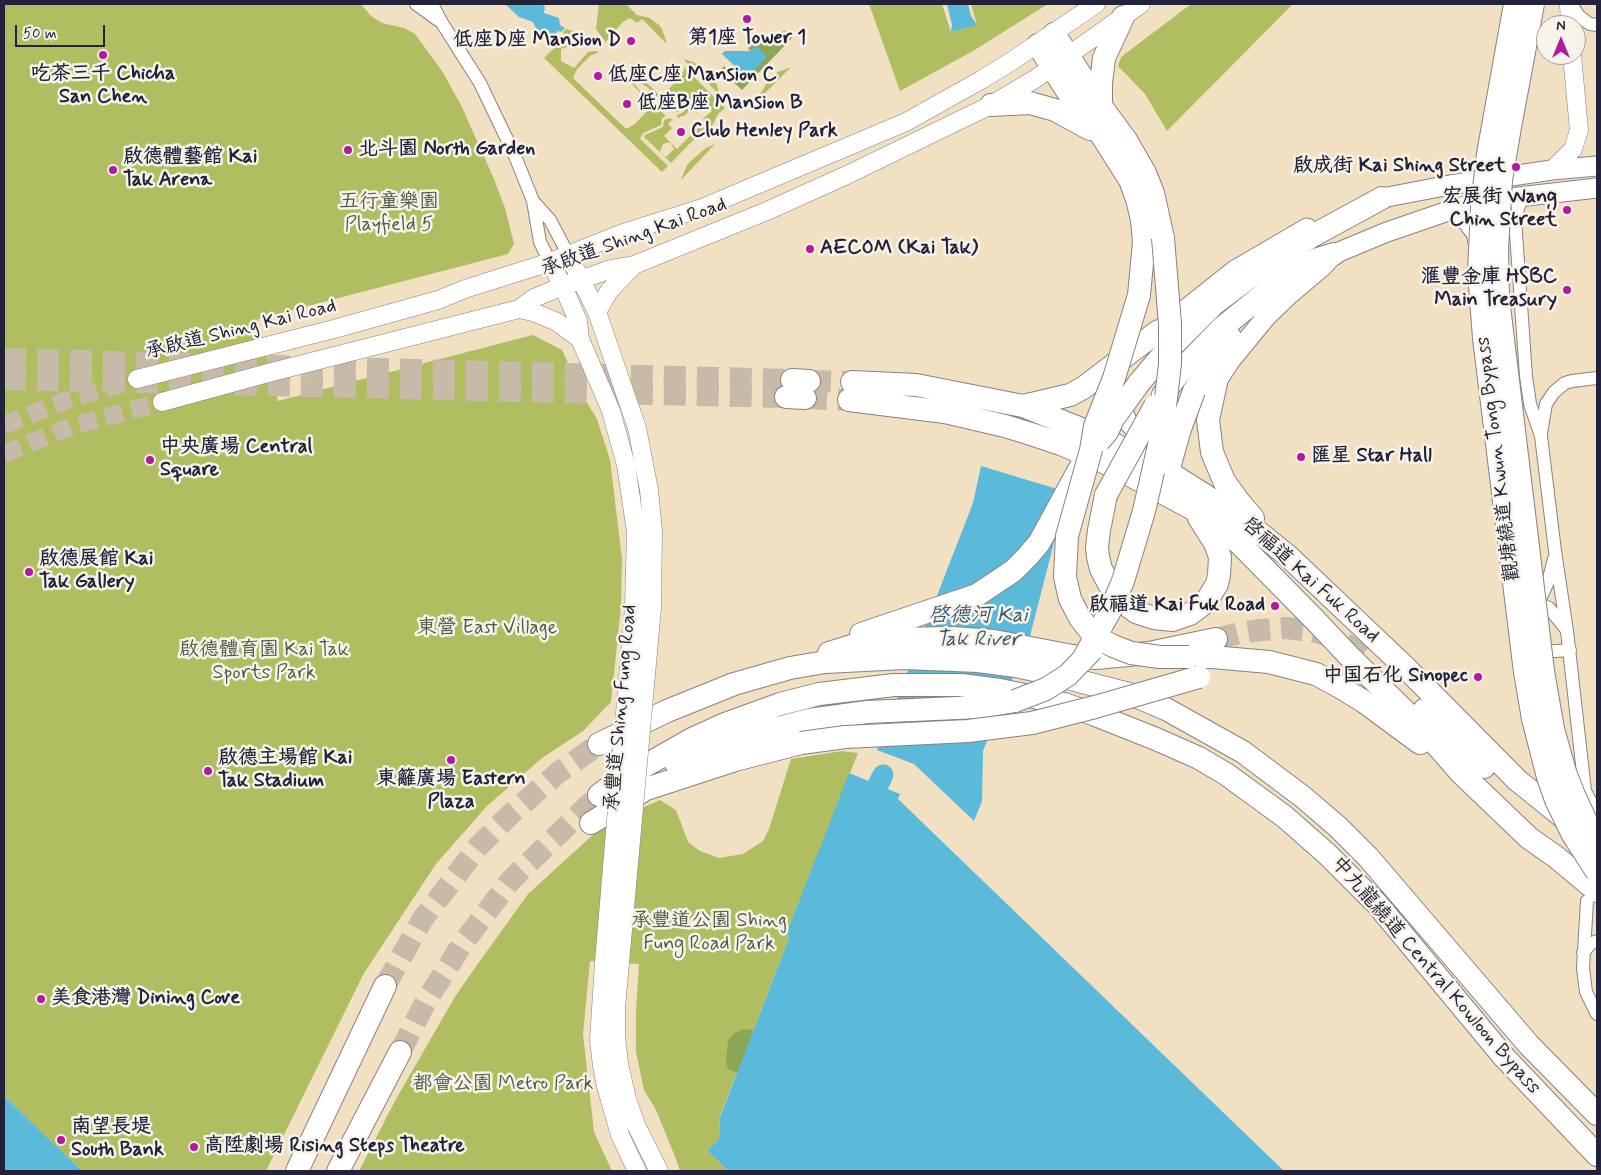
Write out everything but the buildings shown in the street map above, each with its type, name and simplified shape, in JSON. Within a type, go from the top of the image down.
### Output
[{"type":"highway","name":"觀塘繞道 Kwun Tong Bypass","points":[[1515,4],[1488,154],[1482,206],[1479,273],[1484,338],[1525,672],[1533,719],[1556,800],[1588,873]]},
{"type":"highway","name":"觀塘繞道 Kwun Tong Bypass","points":[[1533,4],[1501,187],[1497,249],[1498,298],[1542,661],[1553,729],[1571,788],[1586,820],[1588,835]]},
{"type":"highway","points":[[1101,106],[1104,58],[1122,17]]},
{"type":"highway","points":[[1046,40],[1060,61],[1101,106],[1126,140],[1145,173],[1153,193],[1163,238],[1168,288],[1170,364],[1162,432],[1144,511],[1128,566],[1111,609],[1084,666]]},
{"type":"highway","points":[[1060,61],[1076,104],[1102,136],[1130,180],[1142,220],[1144,242],[1139,295],[1114,378],[1095,426],[1091,450],[1067,536],[1065,577],[1070,599],[1080,618],[1094,636],[1131,653],[1160,657],[1212,657],[1269,662],[1316,674],[1363,702],[1462,773]]},
{"type":"highway","points":[[991,105],[1030,103],[1055,110],[1102,136]]},
{"type":"highway","points":[[882,641],[977,595],[1013,571],[1039,543],[1091,450],[1107,432],[1113,420],[1139,383],[1176,341],[1221,299],[1264,267],[1382,198]]},
{"type":"highway","points":[[1193,509],[1218,549],[1220,557],[1219,575],[1212,593],[1198,609],[1182,618],[1163,620],[1136,612],[1116,596],[1104,578],[1098,557],[1098,530],[1106,495],[1155,406],[1180,370],[1223,327],[1285,277],[1318,259],[1334,254]]},
{"type":"highway","points":[[1084,666],[1122,614],[1136,586],[1159,513],[1180,430],[1194,392],[1218,350],[1260,298]]},
{"type":"highway","points":[[1023,406],[1070,395],[1083,388],[1158,332]]},
{"type":"highway","points":[[1216,383],[1210,406],[1208,432],[1219,472],[1240,503],[1288,556]]},
{"type":"highway","name":"啓福道 Kai Fuk Road","points":[[1592,896],[1588,873],[1529,838],[1462,773],[1420,725],[1349,656],[1243,547],[1193,509],[1113,466],[1061,444],[987,421],[850,391],[916,385],[1023,406],[1100,436],[1176,477],[1241,518],[1288,556],[1407,669],[1517,780],[1588,835],[1597,848]]},
{"type":"highway","points":[[790,668],[832,646],[882,641],[953,638],[994,642],[1072,656],[1084,666]]},
{"type":"highway","points":[[1084,666],[1216,639]]},
{"type":"highway","name":"中九龍繞道 Central Kowloon Bypass","points":[[598,744],[698,698],[734,684],[790,668],[825,662],[882,641],[938,658],[1016,666],[1084,666],[1133,696],[1166,709],[1243,752],[1303,797],[1338,827],[1368,857],[1529,1045],[1597,1114]]},
{"type":"highway","points":[[1370,661],[1509,789],[1588,835]]},
{"type":"highway","points":[[592,822],[646,789],[735,760],[801,743],[844,737],[968,731],[1032,723],[1095,708],[1230,669],[1269,662]]},
{"type":"highway","name":"中九龍繞道 Central Kowloon Bypass","points":[[1084,666],[1046,690],[1029,697],[1006,703],[956,708],[867,712],[809,720],[737,739],[694,754],[598,795],[614,783],[692,739],[725,724],[780,704],[819,694],[864,688],[920,684],[961,685],[1000,690],[1064,704],[1131,728],[1198,758],[1226,774],[1285,817],[1327,854],[1377,904],[1504,1057],[1597,1155]]},
{"type":"highway","points":[[297,1171],[343,1077],[384,986]]},
{"type":"highway","points":[[338,1171],[400,1052]]},
{"type":"main road","name":"承啟道 Shing Kai Road","points":[[136,378],[438,300],[465,289],[550,262],[622,233],[702,208],[906,122],[981,80],[1046,40],[1096,4]]},
{"type":"main road","name":"承啟道 Shing Kai Road","points":[[162,402],[268,372],[519,308],[534,298],[563,286],[611,269],[634,265],[767,211],[991,105],[1060,61],[1141,4]]},
{"type":"main road","points":[[1552,170],[1573,150],[1579,130],[1573,65]]},
{"type":"main road","points":[[1597,166],[1552,170],[1450,185],[1382,198],[1312,226],[1235,270],[1158,332],[1124,375],[1121,387],[1121,406],[1127,422],[1145,436],[1159,439],[1180,433],[1195,416],[1247,338],[1266,317],[1334,254],[1388,232],[1483,201],[1597,188]]},
{"type":"main road","name":"承豐道 Shing Fung Road","points":[[568,254],[597,312],[637,428],[649,490],[653,531],[652,608],[612,962],[598,1040],[606,1086],[620,1134],[637,1171]]},
{"type":"main road","name":"承豐道 Shing Fung Road","points":[[550,262],[578,321],[580,339],[611,411],[626,465],[636,532],[634,607],[612,962],[619,1064],[627,1099],[636,1125],[659,1171]]},
{"type":"main road","points":[[597,312],[611,288],[634,265]]},
{"type":"main road","points":[[519,308],[557,322],[580,339]]},
{"type":"street","points":[[416,4],[442,23]]},
{"type":"street","points":[[432,4],[480,83],[515,156],[533,201],[540,242],[550,262]]},
{"type":"street","points":[[1570,4],[1584,20],[1590,24],[1597,25]]},
{"type":"street","points":[[1522,196],[1515,219],[1526,376],[1530,404],[1541,436],[1555,551],[1568,631],[1585,791],[1588,799],[1597,808]]},
{"type":"street","points":[[533,201],[550,220],[568,254]]},
{"type":"street","points":[[1454,209],[1473,235],[1476,247],[1478,310],[1514,604],[1538,603],[1553,612],[1568,631]]},
{"type":"street","points":[[1478,310],[1504,284],[1512,285],[1519,296]]},
{"type":"street","points":[[1541,436],[1546,404],[1554,392],[1572,381],[1597,378]]},
{"type":"street","points":[[1509,559],[1542,564],[1552,558],[1555,551]]},
{"type":"street","points":[[1538,603],[1548,582],[1555,551]]},
{"type":"street","points":[[1570,650],[1542,652],[1539,655],[1538,661],[1546,727],[1554,746],[1583,772]]},
{"type":"street","points":[[1592,896],[1582,968],[1586,992],[1597,1014]]},
{"type":"street","name":"啓福道 Kai Fuk Road","points":[[1592,896],[1597,913]]},
{"type":"street","points":[[1583,953],[1590,944],[1597,941]]},
{"type":"green space","name":"啟德體育園 Kai Tak Sports Park","points":[[4,4],[361,4],[371,16],[382,23],[404,28],[415,34],[442,71],[461,105],[494,179],[505,208],[514,244],[508,254],[258,319],[278,401],[533,335],[562,350],[583,396],[597,419],[610,460],[622,559],[621,606],[611,702],[583,731],[542,758],[487,806],[436,864],[364,973],[266,1171],[82,1171],[4,1096]]},
{"type":"green space","points":[[599,4],[626,4],[637,15],[650,18],[662,29],[667,44],[642,19],[637,23],[630,18],[623,22],[611,35],[606,42],[607,44],[596,29]]},
{"type":"green space","points":[[869,4],[942,4],[951,32],[977,25],[971,4],[1048,4],[973,51],[900,91]]},
{"type":"green space","points":[[1191,4],[1293,4],[1167,131],[1145,94],[1118,66],[1121,57]]},
{"type":"green space","points":[[566,29],[576,32],[577,35],[567,47],[561,49],[561,61],[574,68],[588,52],[599,52],[590,56],[577,69],[573,78],[625,128],[635,124],[651,104],[629,81],[631,80],[642,93],[651,97],[656,107],[666,116],[662,118],[661,125],[643,133],[640,139],[668,166],[662,172],[544,58],[566,36],[563,32]]},
{"type":"green space","points":[[785,31],[792,38],[742,90],[720,70],[724,66],[738,80],[746,72],[757,46],[750,51],[748,48],[759,39]]},
{"type":"green space","points":[[683,59],[693,62],[707,71],[716,83],[720,95]]},
{"type":"green space","points":[[684,67],[725,108],[718,114],[711,128],[699,134],[671,163],[662,154],[666,157],[674,149],[670,142],[677,149],[705,121],[703,119],[712,111],[707,104],[697,110],[697,113],[692,108],[685,115],[677,118],[677,115],[684,112],[684,107],[695,106],[695,100],[689,98],[687,103],[681,105],[681,110],[677,112],[662,103],[647,87],[640,83],[636,72],[658,94],[668,90],[680,77]]},
{"type":"green space","points":[[791,67],[755,103],[768,81],[778,72]]},
{"type":"green space","points":[[670,118],[673,120],[669,122],[672,128],[664,136],[670,142],[663,144],[660,152],[644,137],[663,127],[664,120]]},
{"type":"green space","points":[[715,144],[681,180],[687,165],[706,148]]},
{"type":"green space","points":[[842,751],[858,753],[787,932],[789,938],[720,1116],[719,1139],[707,1151],[729,1171],[680,1171],[656,1110],[644,1090],[636,1052],[639,964],[590,961],[583,1034],[594,1132],[612,1171],[359,1171],[396,1099],[456,995],[528,894],[596,832],[626,815],[660,800],[676,810],[688,842],[700,851],[719,858],[743,854],[763,841],[769,829],[791,759]]},
{"type":"green space","points":[[743,1029],[752,1030],[755,1036],[738,1073],[728,1069],[726,1062],[728,1040],[733,1034]]},
{"type":"water","points":[[505,4],[542,4],[545,7],[544,13],[559,18],[560,25],[565,28],[561,32],[558,31],[552,38],[540,37],[533,22],[519,17]]},
{"type":"water","points":[[947,4],[968,4],[971,16],[977,25],[951,32],[952,25]]},
{"type":"water","points":[[756,46],[767,57],[749,76],[746,72],[743,74],[722,54],[725,51],[750,51]]},
{"type":"water","name":"啓德河 Kai Tak River","points":[[981,466],[1067,492],[1030,636],[983,751],[982,801],[974,821],[914,764],[877,750],[973,503]]},
{"type":"water","points":[[849,773],[900,794],[898,799],[1284,1171],[729,1171],[707,1151],[719,1139],[720,1117],[789,938],[787,932]]},
{"type":"water","points":[[4,1096],[82,1171],[4,1171]]},
{"type":"waterway","name":"啓德河 Kai Tak River","points":[[878,785],[883,775]]},
{"type":"tunnel","points":[[4,359],[792,380]]},
{"type":"tunnel","points":[[4,379],[786,397]]},
{"type":"tunnel","points":[[4,425],[67,400],[137,379]]},
{"type":"tunnel","points":[[809,381],[852,382]]},
{"type":"tunnel","points":[[805,398],[849,400]]},
{"type":"tunnel","points":[[4,454],[72,426],[162,402]]},
{"type":"tunnel","points":[[1216,639],[1261,630],[1287,628],[1311,631],[1331,636],[1343,642],[1370,661]]},
{"type":"tunnel","points":[[385,986],[422,920],[477,848],[511,814],[559,772],[599,744]]},
{"type":"tunnel","points":[[400,1052],[425,1003],[463,943],[511,880],[599,795]]},
{"type":"place","name":"第1座 Tower 1","points":[[747,19]]},
{"type":"place","name":"低座D座 Mansion D","points":[[631,41]]},
{"type":"place","name":"吃茶三千 Chicha San Chen","points":[[103,55]]},
{"type":"place","name":"低座C座 Mansion C","points":[[598,76]]},
{"type":"place","name":"低座B座 Mansion B","points":[[627,104]]},
{"type":"place","name":"Club Henley Park","points":[[681,132]]},
{"type":"place","name":"北斗園 North Garden","points":[[348,150]]},
{"type":"place","name":"啟成街 Kai Shing Street","points":[[1516,167]]},
{"type":"place","name":"啟德體藝館 Kai Tak Arena","points":[[113,170]]},
{"type":"place","name":"宏展街 Wang Chin Street","points":[[1567,210]]},
{"type":"place","name":"AECOM (Kai Tak)","points":[[810,249]]},
{"type":"place","name":"滙豐金庫 HSBC Main Treasury","points":[[1567,290]]},
{"type":"place","name":"匯星 Star Hall","points":[[1301,457]]},
{"type":"place","name":"中央廣場 Central Square","points":[[150,460]]},
{"type":"place","name":"啟德展館 Kai Tak Gallery","points":[[29,572]]},
{"type":"place","name":"啟福道 Kai Fuk Road","points":[[1275,606]]},
{"type":"place","name":"中国石化 Sinopec","points":[[1478,677]]},
{"type":"place","name":"東籬廣場 Eastern Plaza","points":[[451,760]]},
{"type":"place","name":"啟德主場館 Kai Tak Stadium","points":[[208,771]]},
{"type":"place","name":"美食港灣 Dining Cove","points":[[41,999]]},
{"type":"place","name":"南望長堤 South Bank","points":[[61,1140]]},
{"type":"place","name":"高陞劇場 Rising Steps Theatre","points":[[194,1147]]},
{"type":"park label","name":"五行童樂園 Playfield 5","points":[[389,214]]},
{"type":"park label","name":"東營 East Village","points":[[487,629]]},
{"type":"park label","name":"承豐道公園 Shing Fung Road Park","points":[[709,934]]},
{"type":"park label","name":"都會公園 Metro Park","points":[[503,1085]]}]
